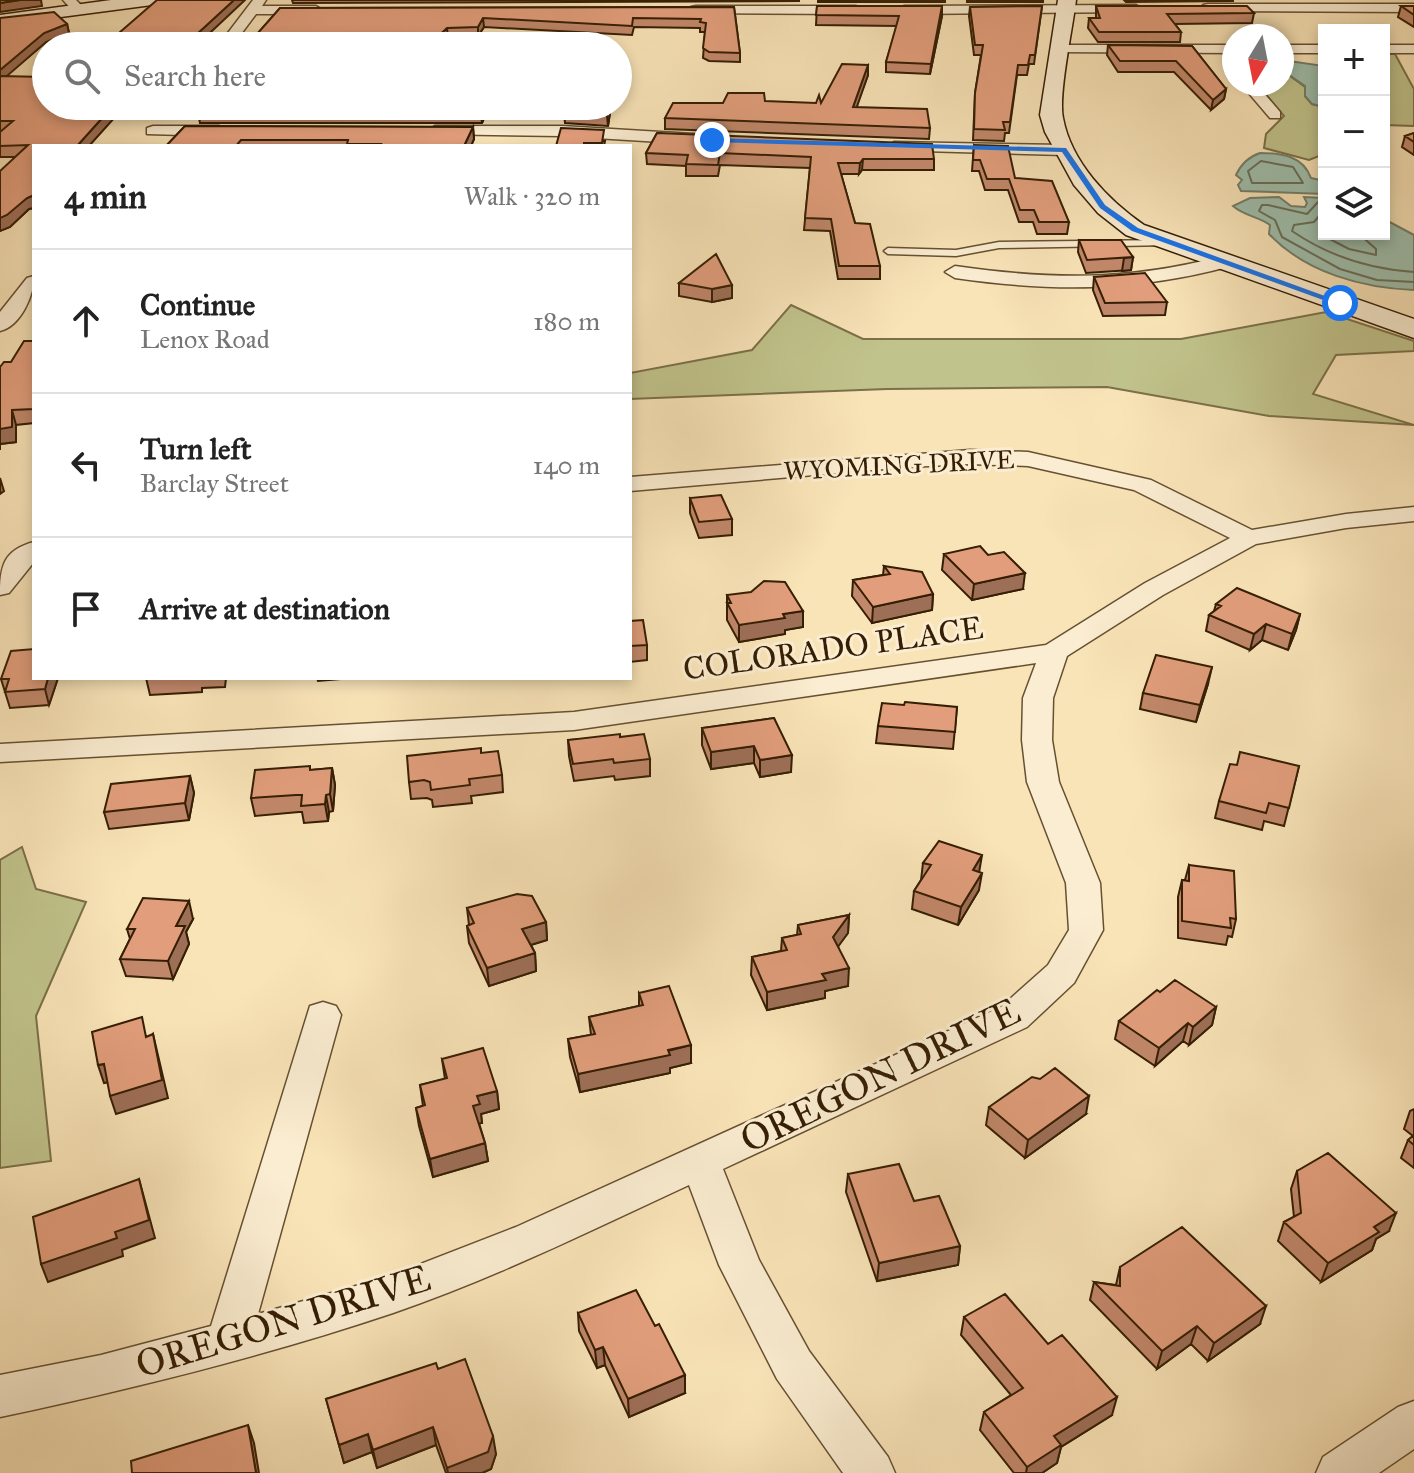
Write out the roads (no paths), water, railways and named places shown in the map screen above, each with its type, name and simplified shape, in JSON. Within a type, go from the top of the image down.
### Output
[{"type":"street","points":[[0,20],[75,5],[152,0]]},
{"type":"street","points":[[1189,9],[1328,4],[1414,8]]},
{"type":"street","points":[[236,32],[257,5],[330,10]]},
{"type":"street","points":[[892,10],[1066,5],[1145,9]]},
{"type":"street","points":[[1066,5],[1051,115],[1054,132],[1103,206],[1115,218],[1142,232],[1414,329]]},
{"type":"street","points":[[686,10],[876,10]]},
{"type":"street","points":[[1061,49],[1222,49]]},
{"type":"street","points":[[1217,49],[1222,55]]},
{"type":"street","points":[[1294,49],[1318,49]]},
{"type":"street","points":[[1390,49],[1414,49]]},
{"type":"street","points":[[1258,96],[1275,115]]},
{"type":"street","points":[[141,143],[163,120]]},
{"type":"street","points":[[153,131],[230,131]]},
{"type":"street","points":[[417,131],[523,138],[712,140]]},
{"type":"street","points":[[871,146],[1064,150]]},
{"type":"street","points":[[955,272],[1052,284],[1103,284],[1171,278],[1224,262]]},
{"type":"street","points":[[1,323],[32,284]]},
{"type":"street","points":[[1,323],[32,321]]},
{"type":"street","name":"WYOMING DRIVE","points":[[632,484],[908,460],[970,457],[1028,459],[1084,469],[1142,485],[1249,538]]},
{"type":"street","points":[[1054,652],[1154,589],[1249,538],[1346,521],[1408,520]]},
{"type":"street","points":[[0,587],[18,561],[32,551]]},
{"type":"street","name":"COLORADO PLACE","points":[[0,753],[574,721],[1054,652]]},
{"type":"street","name":"OREGON DRIVE","points":[[0,1396],[101,1375],[302,1322],[393,1294],[531,1239],[1014,1017],[1061,974],[1086,930],[1083,883],[1043,782],[1037,740],[1038,698],[1054,652]]},
{"type":"street","points":[[229,1339],[323,1015]]},
{"type":"street","points":[[701,1163],[740,1265],[793,1365],[871,1473]]},
{"type":"street","points":[[1340,1473],[1414,1422]]},
{"type":"lane","points":[[1025,245],[1037,239],[1117,238],[1142,232]]},
{"type":"lane","points":[[1087,240],[1100,245]]},
{"type":"lane","points":[[888,251],[956,253],[1025,245],[1170,242]]},
{"type":"water","points":[[1294,62],[1318,65],[1318,106],[1305,96],[1305,86],[1294,78]]},
{"type":"water","points":[[1260,153],[1276,154],[1297,160],[1311,178],[1318,180],[1318,194],[1241,191],[1238,185],[1242,180],[1236,175],[1245,161]]},
{"type":"water","points":[[1279,197],[1291,206],[1305,207],[1304,197],[1318,198],[1318,240],[1390,240],[1390,222],[1414,235],[1414,290],[1355,282],[1300,259],[1269,234],[1270,225],[1233,206],[1250,198]]}]
